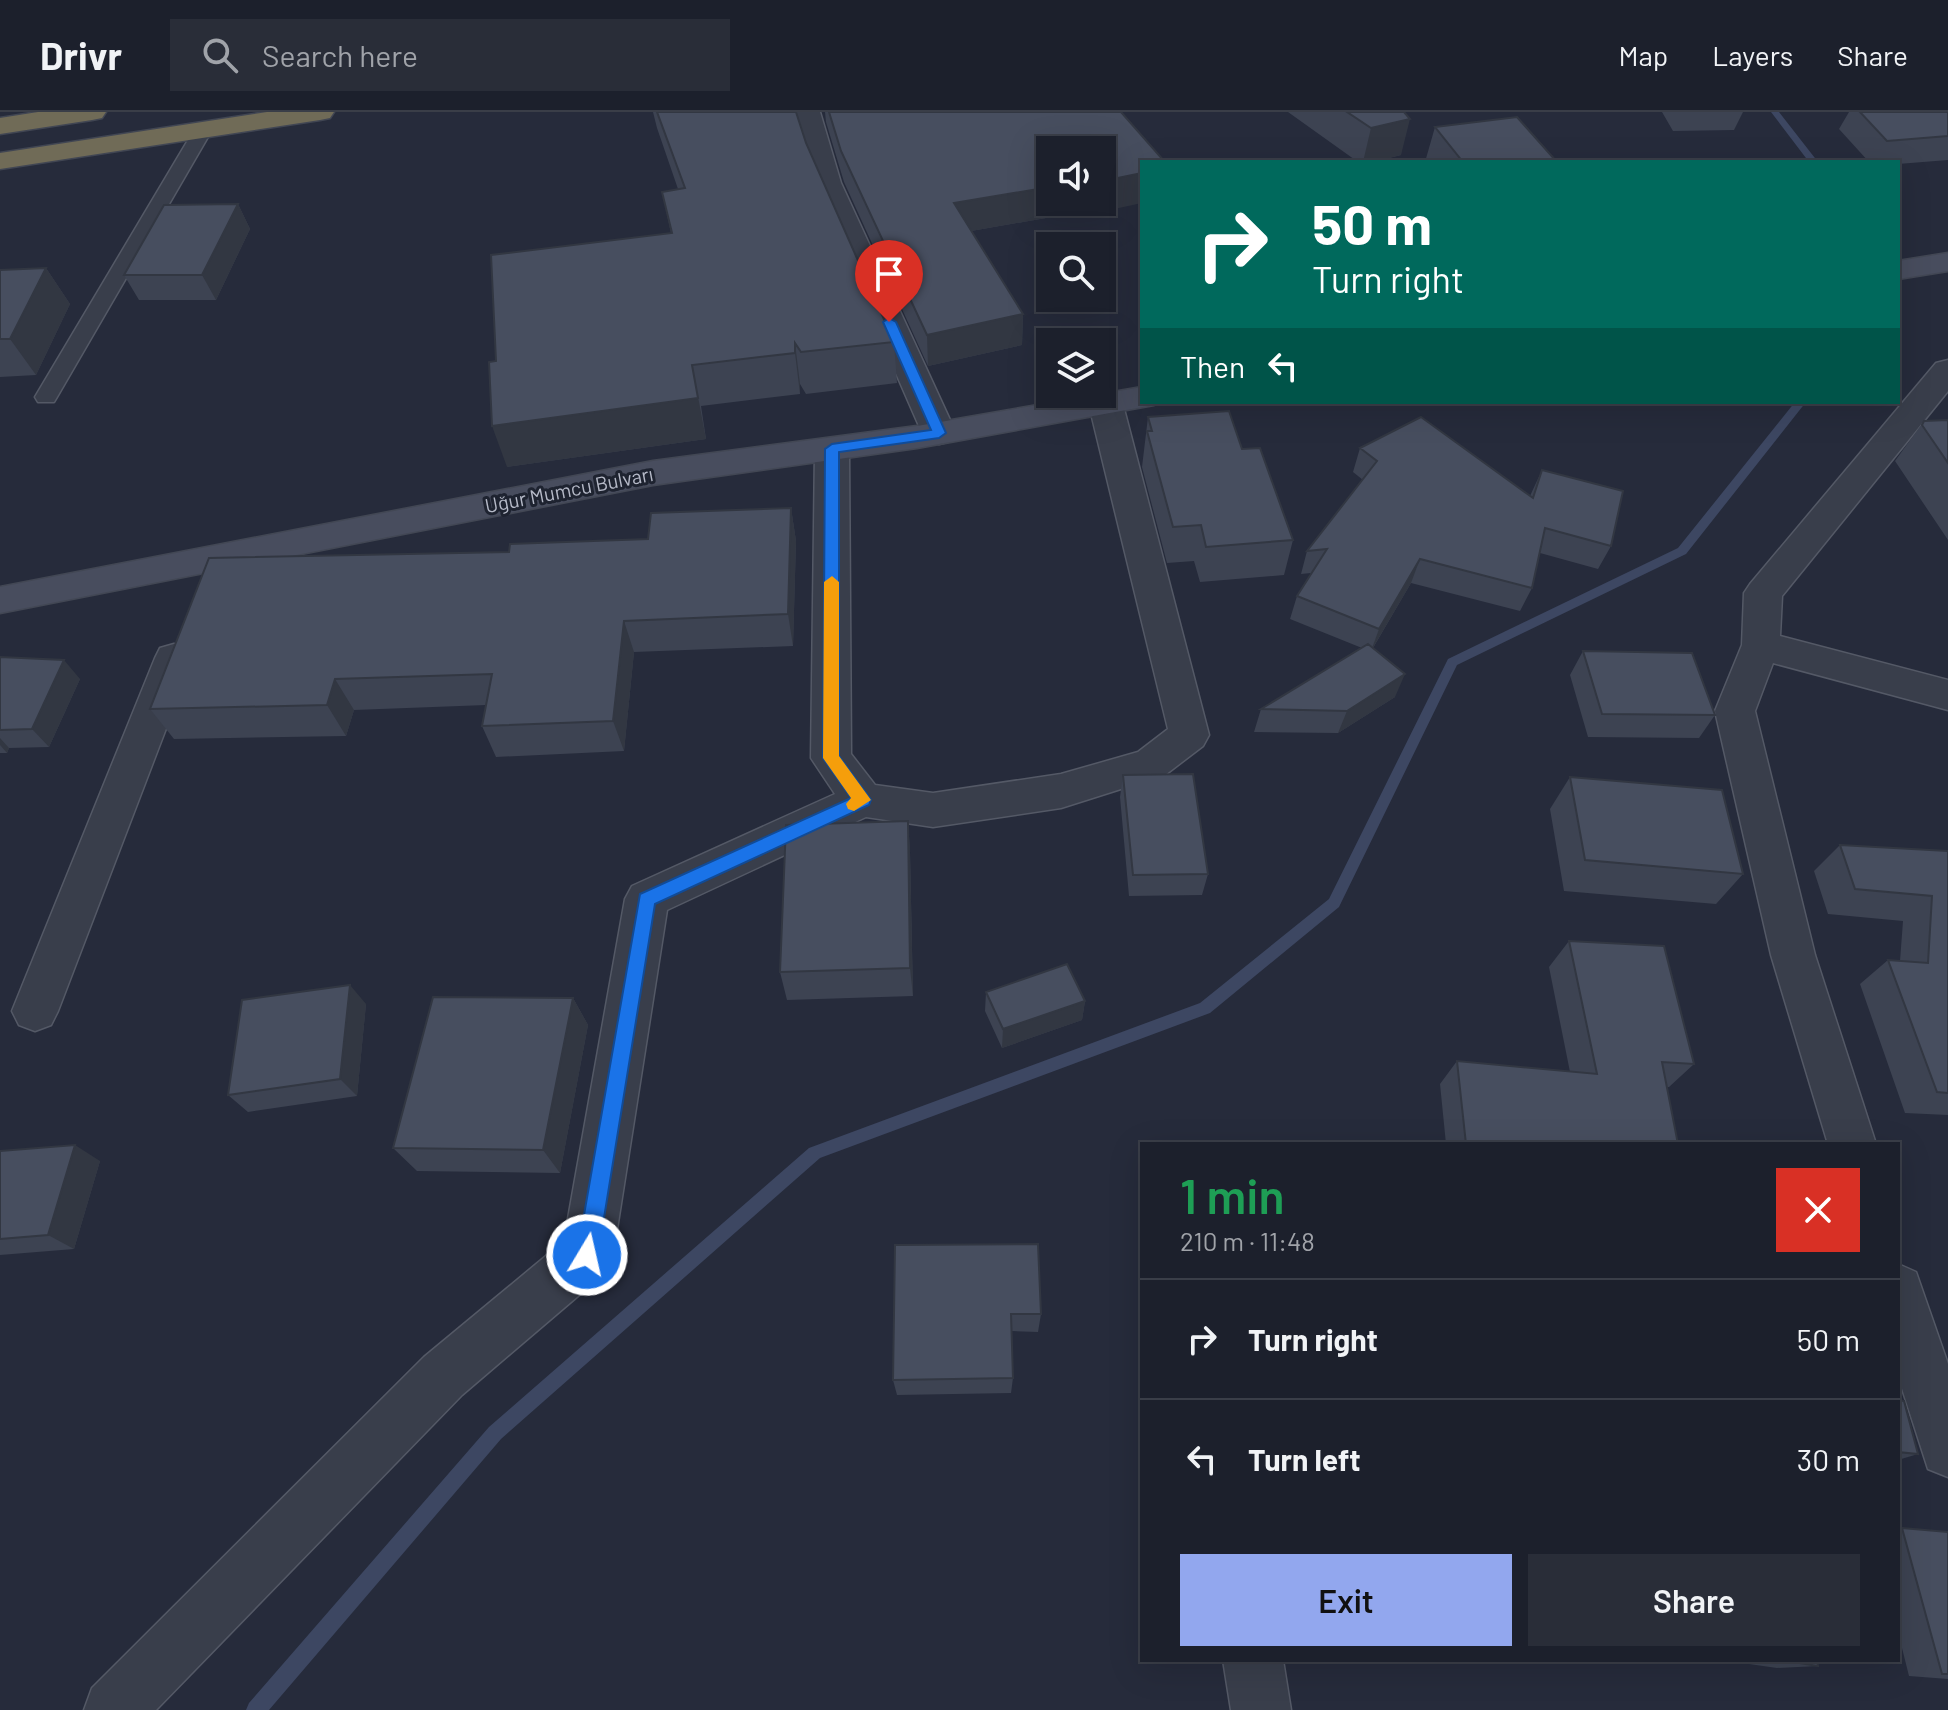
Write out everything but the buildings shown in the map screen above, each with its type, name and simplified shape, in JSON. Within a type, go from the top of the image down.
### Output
[{"type":"highway","points":[[0,126],[92,112]]},
{"type":"highway","points":[[0,161],[320,112]]},
{"type":"street","points":[[806,112],[827,183],[939,433]]},
{"type":"street","points":[[1900,270],[1948,262]]},
{"type":"street","points":[[1851,1142],[1793,955],[1735,711],[1761,645],[1763,593],[1948,370]]},
{"type":"street","points":[[114,1710],[443,1376],[587,1255],[647,899],[863,800],[933,810],[1061,791],[1151,764],[1189,735],[1124,402]]},
{"type":"street","name":"Uğur Mumcu Bulvarı","points":[[0,600],[653,473],[939,433],[1124,402]]},
{"type":"street","points":[[832,449],[831,758],[863,800]]},
{"type":"street","points":[[35,1011],[213,559]]},
{"type":"street","points":[[1761,645],[1948,695]]},
{"type":"street","points":[[1900,1296],[1948,1449]]},
{"type":"street","points":[[1253,1662],[1261,1710]]},
{"type":"lane","points":[[46,397],[203,130]]},
{"type":"waterway","points":[[1775,112],[1812,160]]},
{"type":"waterway","points":[[256,1710],[495,1433],[815,1153],[1205,1008],[1334,903],[1452,662],[1682,551],[1799,404]]},
{"type":"slow traffic","points":[[832,582],[831,758],[863,800],[854,804]]},
{"type":"route","points":[[587,1255],[647,899],[863,800],[831,758],[832,449],[939,433],[889,322]]}]
